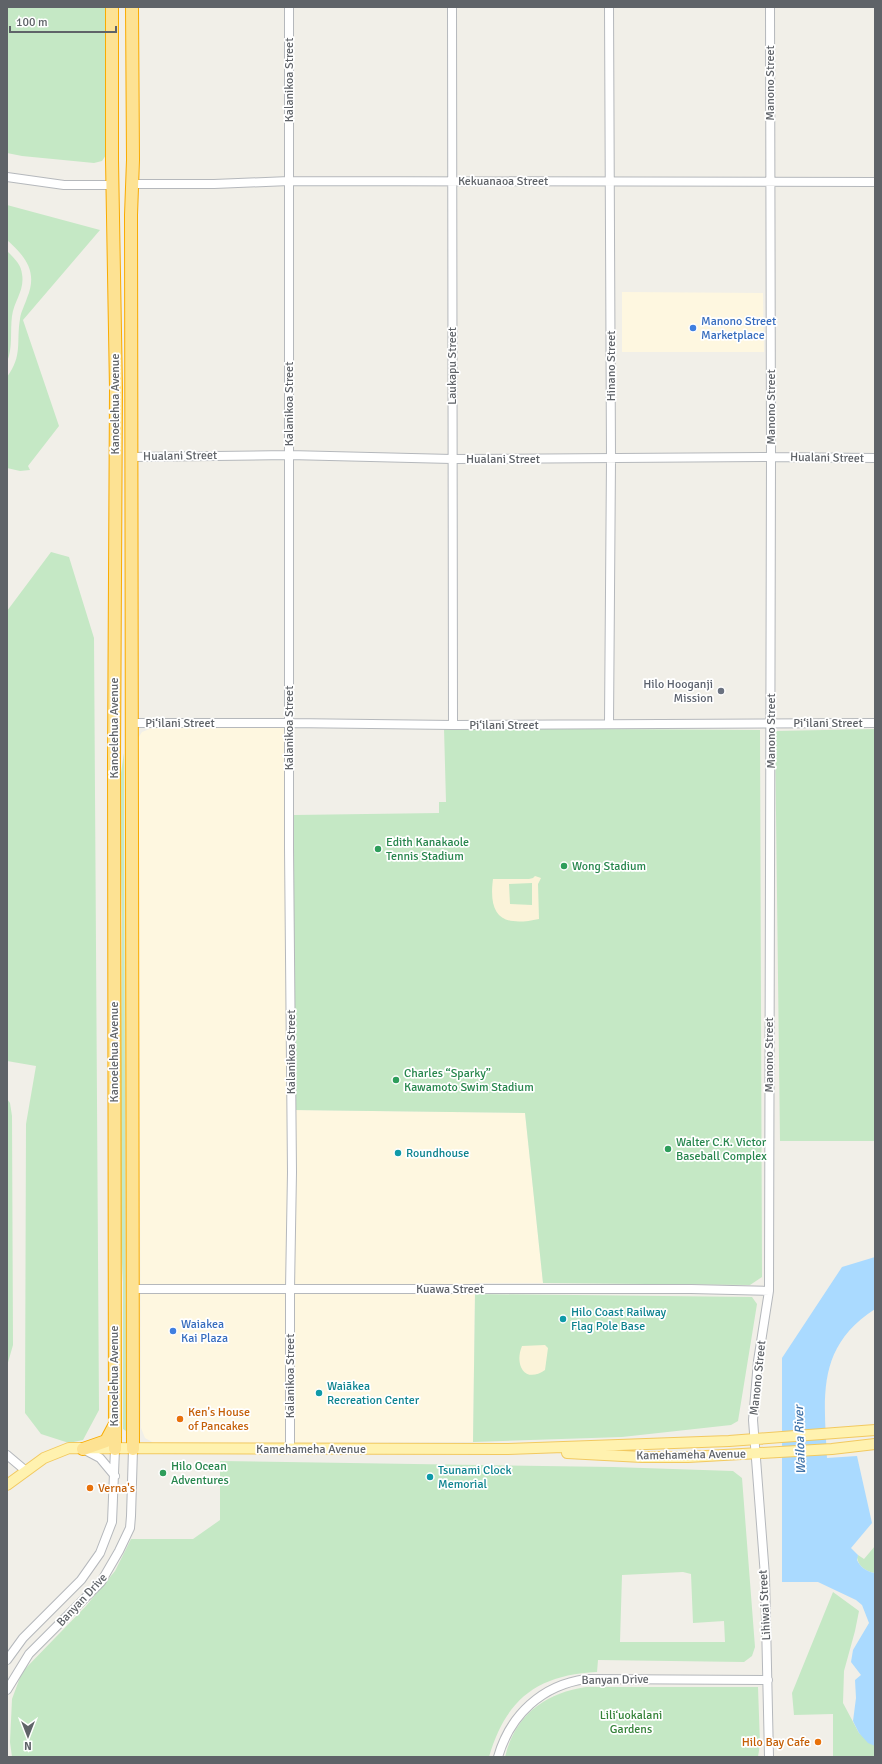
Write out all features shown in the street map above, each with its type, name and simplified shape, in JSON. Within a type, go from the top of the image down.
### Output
[{"type":"highway","name":"Kanoelehua Avenue","points":[[112,7],[112,185],[116,389],[114,763],[115,1448]]},
{"type":"highway","name":"Kanoelehua Avenue","points":[[132,7],[133,1448]]},
{"type":"highway","points":[[112,185],[132,184]]},
{"type":"highway","points":[[114,763],[125,733],[132,723],[124,716],[115,699]]},
{"type":"highway","points":[[83,1449],[106,1441],[115,1423]]},
{"type":"main road","name":"Kamehameha Avenue","points":[[7,1485],[51,1454],[69,1448],[508,1449],[652,1444],[875,1430]]},
{"type":"main road","name":"Kamehameha Avenue","points":[[508,1449],[642,1457],[688,1457],[832,1449],[875,1444]]},
{"type":"street","name":"Kalanikoa Street","points":[[289,7],[289,723],[292,1165],[290,1449]]},
{"type":"street","name":"Laukapu Street","points":[[452,7],[453,726]]},
{"type":"street","name":"Hinano Street","points":[[609,7],[611,459],[609,724]]},
{"type":"street","name":"Manono Street","points":[[755,1454],[755,1385],[768,1291],[771,723],[770,7]]},
{"type":"street","points":[[7,177],[64,186],[112,185]]},
{"type":"street","name":"Kekuanaoa Street","points":[[132,184],[214,184],[289,181],[875,182]]},
{"type":"street","name":"Hualani Street","points":[[132,457],[289,455],[452,459],[771,457],[875,458]]},
{"type":"street","name":"Pi‘ilani Street","points":[[132,723],[289,723],[453,726],[875,723]]},
{"type":"street","name":"Kuawa Street","points":[[132,1289],[691,1289],[768,1291]]},
{"type":"street","name":"Banyan Drive","points":[[7,1660],[23,1638],[81,1580],[100,1553],[112,1522],[115,1448]]},
{"type":"street","name":"Banyan Drive","points":[[7,1690],[29,1654],[101,1582],[120,1551],[130,1528],[133,1494],[133,1448]]},
{"type":"street","points":[[83,1449],[100,1458],[115,1476]]},
{"type":"street","name":"Lihiwai Street","points":[[755,1454],[764,1576],[769,1757]]},
{"type":"street","points":[[7,1455],[28,1469]]},
{"type":"street","name":"Banyan Drive","points":[[498,1757],[507,1733],[521,1712],[540,1696],[554,1688],[570,1682],[586,1679],[768,1680]]},
{"type":"shaded area","name":"Manono Street Marketplace","points":[[622,292],[763,293],[764,352],[622,352]]},
{"type":"shaded area","points":[[285,726],[290,1110],[525,1113],[543,1283],[475,1283],[473,1442],[154,1443],[145,1438],[141,1428],[138,738],[142,732],[152,728]]},
{"type":"green space","points":[[7,7],[107,7],[106,155],[102,161],[94,163],[22,156],[7,153]]},
{"type":"green space","points":[[7,205],[100,230],[23,320],[59,426],[28,466],[30,470],[20,471],[7,468],[7,377],[12,369],[17,355],[19,327],[30,289],[31,273],[25,259],[7,240]]},
{"type":"green space","points":[[7,251],[19,264],[23,280],[12,316],[11,345],[7,362]]},
{"type":"green space","points":[[51,552],[69,557],[94,638],[99,1410],[83,1440],[69,1443],[41,1434],[25,1413],[26,1124],[36,1066],[7,1061],[7,611]]},
{"type":"green space","points":[[444,728],[760,730],[762,1277],[750,1285],[543,1283],[525,1113],[293,1110],[294,815],[439,813],[439,802],[446,802]]},
{"type":"green space","points":[[875,729],[875,1141],[780,1141],[775,731]]},
{"type":"green space","points":[[124,753],[126,1431],[123,1429],[123,1282],[120,1226],[122,917],[120,819],[121,773]]},
{"type":"green space","points":[[7,1099],[10,1103],[12,1116],[13,1345],[7,1366]]},
{"type":"green space","points":[[475,1294],[752,1297],[757,1304],[738,1421],[731,1425],[622,1437],[473,1442]]},
{"type":"green space","points":[[220,1461],[613,1467],[733,1471],[742,1478],[755,1647],[752,1656],[744,1662],[598,1660],[597,1672],[557,1678],[541,1685],[527,1694],[515,1705],[505,1720],[496,1737],[489,1757],[12,1757],[10,1742],[12,1699],[22,1672],[86,1606],[115,1571],[131,1539],[193,1539],[220,1520]],"holes":[[[683,1572],[691,1574],[693,1623],[724,1621],[725,1642],[620,1642],[622,1575]]]},
{"type":"green space","points":[[875,1546],[875,1573],[863,1568],[857,1557],[858,1555],[864,1559]]},
{"type":"green space","points":[[833,1592],[859,1611],[844,1671],[843,1703],[859,1733],[875,1746],[875,1757],[833,1757],[833,1714],[794,1715],[792,1693]]},
{"type":"green space","name":"Liliʻuokalani Gardens","points":[[586,1687],[758,1687],[760,1744],[758,1757],[505,1757],[516,1729],[534,1708],[557,1695]]},
{"type":"sand","points":[[535,876],[541,878],[538,884],[539,919],[516,921],[507,920],[501,916],[496,910],[493,902],[493,879],[533,878]],"holes":[[[532,883],[532,905],[510,904],[509,884]]]},
{"type":"sand","points":[[545,1345],[548,1348],[545,1370],[538,1374],[527,1374],[520,1366],[519,1360],[522,1346]]},
{"type":"water","name":"Wailoa River","points":[[875,1257],[875,1309],[856,1324],[842,1340],[833,1357],[825,1394],[825,1414],[827,1458],[857,1456],[872,1523],[851,1548],[858,1555],[858,1563],[869,1572],[875,1573],[875,1746],[868,1743],[859,1733],[853,1721],[856,1698],[855,1680],[861,1675],[851,1662],[853,1650],[869,1623],[862,1605],[856,1600],[818,1582],[782,1582],[782,1358],[842,1267]]},
{"type":"place","name":"Manono Street Marketplace","points":[[693,328]]},
{"type":"place","name":"Hilo Hooganji Mission","points":[[721,691]]},
{"type":"place","name":"Edith Kanakaole Tennis Stadium","points":[[378,849]]},
{"type":"place","name":"Wong Stadium","points":[[564,866]]},
{"type":"place","name":"Charles “Sparky” Kawamoto Swim Stadium","points":[[396,1080]]},
{"type":"place","name":"Walter C.K. Victor Baseball Complex","points":[[668,1149]]},
{"type":"place","name":"Roundhouse","points":[[398,1153]]},
{"type":"place","name":"Hilo Coast Railway Flag Pole Base","points":[[563,1319]]},
{"type":"place","name":"Waiakea Kai Plaza","points":[[173,1331]]},
{"type":"place","name":"Waiākea Recreation Center","points":[[319,1393]]},
{"type":"place","name":"Ken's House of Pancakes","points":[[180,1419]]},
{"type":"place","name":"Hilo Ocean Adventures","points":[[163,1473]]},
{"type":"place","name":"Tsunami Clock Memorial","points":[[430,1477]]},
{"type":"place","name":"Verna's","points":[[90,1488]]},
{"type":"place","name":"Hilo Bay Cafe","points":[[818,1742]]}]
